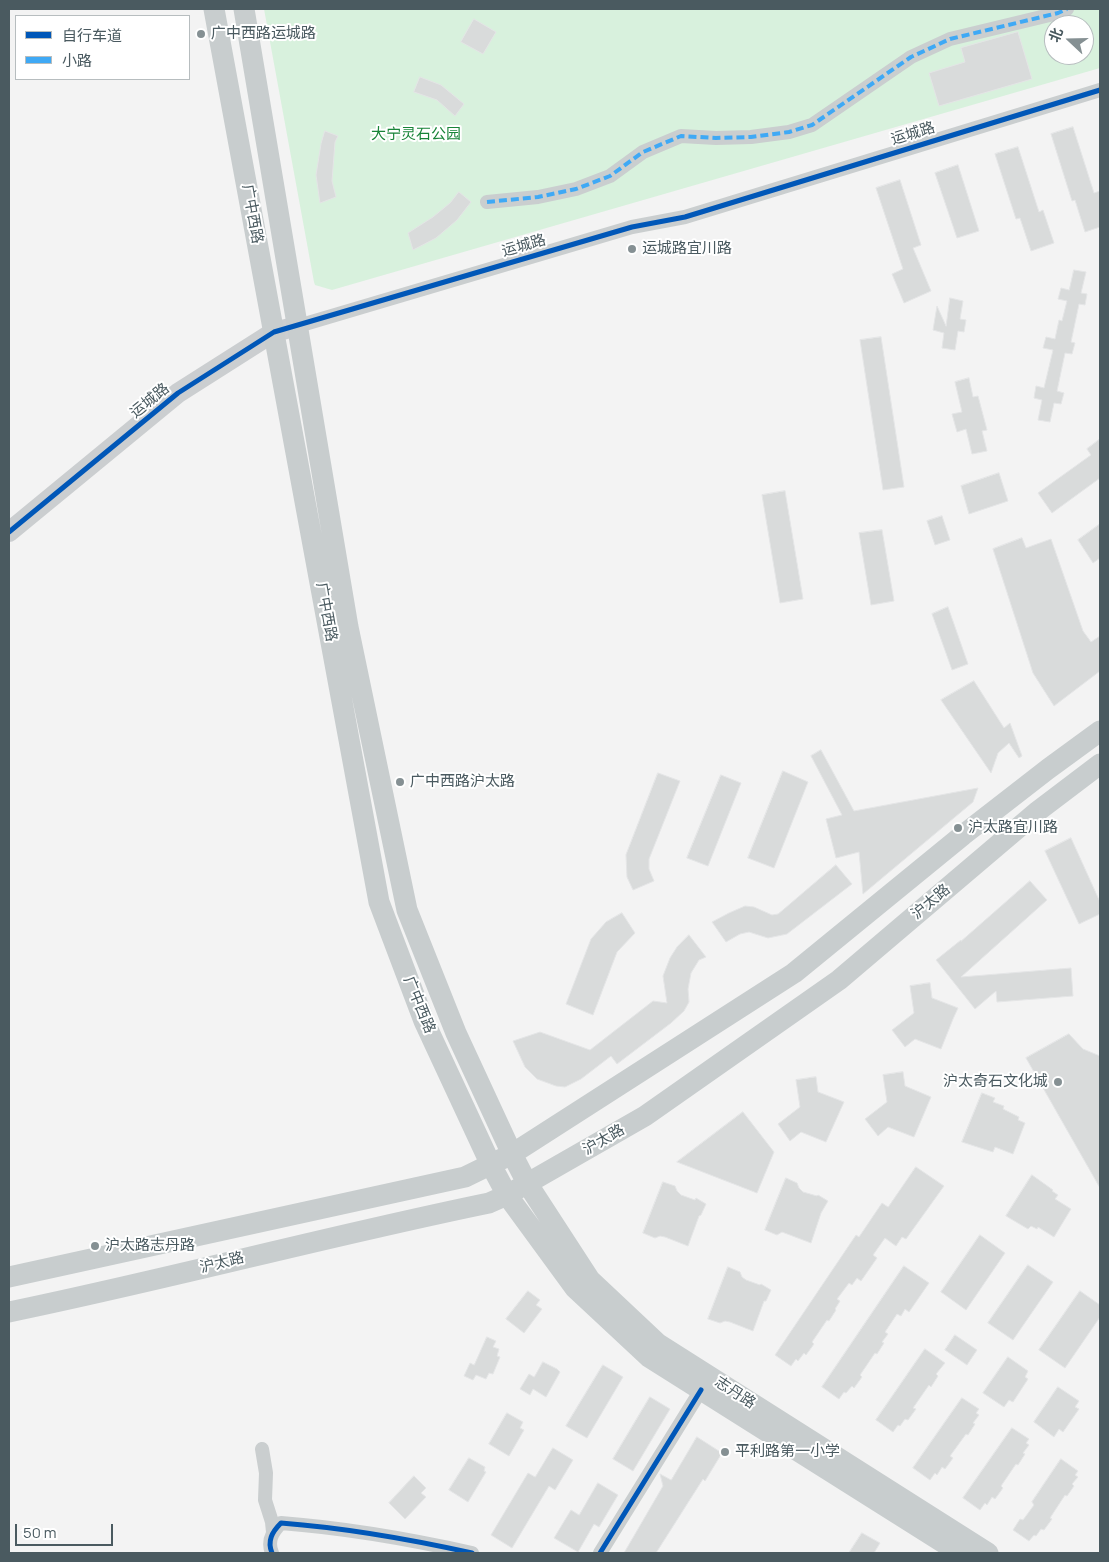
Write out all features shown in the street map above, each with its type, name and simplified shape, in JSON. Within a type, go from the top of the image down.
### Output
[{"type":"main road","name":"广中西路","points":[[214,9],[379,902],[424,1021],[491,1165],[507,1194]]},
{"type":"main road","name":"广中西路","points":[[244,9],[348,627],[407,910],[456,1033],[527,1183]]},
{"type":"main road","name":"沪太路","points":[[9,1278],[465,1177],[491,1165],[512,1154],[794,973],[962,835],[1100,730]]},
{"type":"main road","name":"沪太路","points":[[9,1312],[107,1292],[270,1251],[489,1203],[507,1194],[645,1116],[839,980],[1038,811],[1100,764]]},
{"type":"main road","name":"志丹路","points":[[527,1183],[590,1280],[657,1343],[988,1553]]},
{"type":"main road","name":"志丹路","points":[[507,1194],[575,1288],[648,1357],[960,1553]]},
{"type":"street","points":[[487,202],[538,197],[576,190],[610,176],[643,152],[681,136],[751,137],[789,132],[812,125],[911,57],[950,39],[1058,13],[1067,9]]},
{"type":"street","name":"运城路","points":[[9,532],[178,393],[274,332],[632,227],[685,217],[1100,90]]},
{"type":"street","points":[[600,1553],[701,1390]]},
{"type":"street","points":[[262,1449],[266,1473],[265,1500],[273,1532],[269,1546],[272,1553]]},
{"type":"street","points":[[273,1532],[281,1523],[305,1525],[404,1538],[472,1553]]},
{"type":"green space","name":"大宁灵石公园","points":[[264,9],[1100,9],[1100,68],[332,290],[315,285]]},
{"type":"building","points":[[474,19],[496,32],[483,54],[461,42]]},
{"type":"building","points":[[1018,32],[1032,79],[939,106],[929,73],[965,62],[961,48]]},
{"type":"building","points":[[420,77],[441,85],[464,104],[455,116],[437,100],[414,92]]},
{"type":"building","points":[[1073,127],[1094,193],[1100,191],[1100,227],[1085,232],[1075,200],[1072,201],[1051,134]]},
{"type":"building","points":[[325,131],[338,136],[335,142],[332,181],[336,197],[320,203],[316,175]]},
{"type":"building","points":[[1018,147],[1039,212],[1043,210],[1054,243],[1031,251],[1020,218],[1016,219],[995,154]]},
{"type":"building","points":[[958,165],[979,231],[957,238],[935,173]]},
{"type":"building","points":[[900,180],[921,245],[913,248],[931,291],[904,303],[892,274],[903,269],[876,188]]},
{"type":"building","points":[[459,192],[471,202],[457,220],[436,238],[413,250],[408,233],[433,217],[450,203]]},
{"type":"building","points":[[1074,270],[1086,272],[1081,293],[1087,294],[1085,305],[1079,304],[1071,342],[1075,343],[1072,354],[1065,353],[1057,391],[1064,393],[1061,404],[1054,403],[1050,422],[1038,420],[1042,400],[1034,398],[1036,386],[1044,388],[1053,350],[1043,348],[1046,337],[1055,339],[1059,320],[1062,321],[1067,301],[1058,299],[1061,288],[1069,290]]},
{"type":"building","points":[[950,298],[963,301],[960,319],[966,320],[964,332],[958,331],[955,350],[942,348],[944,333],[933,330],[937,306],[946,326]]},
{"type":"building","points":[[881,337],[904,487],[883,490],[860,340]]},
{"type":"building","points":[[969,378],[973,397],[978,396],[987,430],[982,431],[987,451],[972,454],[966,429],[957,432],[952,414],[962,412],[955,382]]},
{"type":"building","points":[[1100,439],[1100,478],[1052,513],[1038,493],[1091,455],[1087,449]]},
{"type":"building","points":[[999,473],[1008,501],[969,514],[961,486]]},
{"type":"building","points":[[785,491],[803,599],[780,603],[762,495]]},
{"type":"building","points":[[942,516],[950,540],[935,545],[927,521]]},
{"type":"building","points":[[1100,524],[1100,558],[1093,563],[1078,540]]},
{"type":"building","points":[[882,530],[894,601],[871,605],[859,533]]},
{"type":"building","points":[[1022,538],[1026,548],[1051,539],[1083,631],[1091,642],[1100,636],[1100,671],[1054,706],[1033,673],[993,549]]},
{"type":"building","points":[[948,607],[968,664],[952,670],[932,614]]},
{"type":"building","points":[[974,681],[1004,728],[1010,723],[1022,756],[1019,758],[1009,743],[998,753],[991,773],[941,700]]},
{"type":"building","points":[[821,750],[854,811],[978,788],[973,802],[863,894],[859,852],[836,858],[826,819],[842,815],[811,756]]},
{"type":"building","points":[[783,771],[808,782],[774,868],[748,858]]},
{"type":"building","points":[[658,773],[680,781],[649,859],[649,869],[654,881],[633,890],[627,877],[626,855]]},
{"type":"building","points":[[721,775],[741,783],[708,866],[687,858]]},
{"type":"building","points":[[1071,838],[1100,902],[1100,914],[1079,924],[1045,851]]},
{"type":"building","points":[[836,865],[852,884],[787,934],[768,938],[749,932],[740,934],[726,942],[712,922],[745,906],[754,907],[772,915],[778,914]]},
{"type":"building","points":[[1030,881],[1047,900],[961,977],[1071,968],[1073,996],[997,1002],[996,991],[975,1009],[936,960],[961,941]]},
{"type":"building","points":[[622,913],[635,933],[617,952],[593,1015],[566,1004],[591,939],[606,922]]},
{"type":"building","points":[[689,935],[706,957],[699,960],[691,973],[688,989],[689,1002],[684,1011],[671,1023],[617,1064],[611,1056],[581,1079],[565,1087],[556,1086],[537,1079],[525,1067],[513,1041],[540,1032],[590,1050],[653,1001],[667,1003],[663,976],[670,958],[677,947]]},
{"type":"building","points":[[930,983],[932,998],[958,1008],[941,1049],[915,1039],[905,1047],[892,1030],[914,1013],[910,986]]},
{"type":"building","points":[[1069,1034],[1083,1049],[1100,1056],[1100,1188],[1026,1058]]},
{"type":"building","points":[[903,1072],[905,1086],[931,1097],[914,1137],[888,1127],[878,1136],[865,1119],[887,1102],[883,1075]]},
{"type":"building","points":[[816,1077],[818,1092],[844,1102],[826,1142],[801,1132],[790,1141],[778,1124],[800,1107],[796,1080]]},
{"type":"building","points":[[982,1093],[995,1098],[993,1102],[1004,1106],[1003,1109],[1019,1117],[1018,1120],[1025,1123],[1013,1154],[995,1147],[993,1152],[962,1142]]},
{"type":"building","points":[[743,1112],[774,1152],[757,1193],[677,1162]]},
{"type":"building","points":[[916,1167],[944,1186],[906,1239],[902,1237],[896,1246],[885,1238],[873,1255],[877,1258],[861,1281],[857,1278],[852,1285],[849,1283],[837,1299],[840,1301],[836,1310],[812,1342],[814,1344],[806,1355],[804,1353],[791,1366],[775,1355],[856,1235],[859,1237],[882,1203],[888,1207]]},
{"type":"building","points":[[1032,1175],[1058,1195],[1055,1199],[1071,1209],[1054,1237],[1038,1227],[1037,1229],[1031,1226],[1028,1229],[1006,1216]]},
{"type":"building","points":[[786,1178],[797,1183],[803,1192],[818,1195],[828,1201],[821,1213],[811,1243],[782,1232],[777,1235],[765,1230]]},
{"type":"building","points":[[663,1182],[675,1186],[681,1195],[695,1200],[696,1198],[706,1204],[699,1216],[688,1246],[665,1237],[655,1238],[643,1233]]},
{"type":"building","points":[[980,1235],[1005,1253],[966,1310],[941,1292]]},
{"type":"building","points":[[1028,1265],[1053,1282],[1013,1340],[988,1323]]},
{"type":"building","points":[[904,1266],[929,1283],[909,1312],[905,1309],[901,1316],[897,1314],[885,1332],[888,1334],[882,1342],[884,1343],[860,1375],[862,1377],[854,1388],[852,1386],[839,1399],[822,1387]]},
{"type":"building","points":[[728,1267],[740,1272],[746,1280],[761,1284],[771,1290],[766,1301],[764,1301],[753,1331],[730,1322],[720,1323],[708,1319]]},
{"type":"building","points":[[528,1291],[540,1300],[536,1305],[542,1309],[524,1333],[506,1319]]},
{"type":"building","points":[[1080,1291],[1100,1305],[1100,1317],[1065,1368],[1039,1350]]},
{"type":"building","points":[[955,1335],[977,1350],[967,1365],[945,1350]]},
{"type":"building","points":[[487,1337],[496,1341],[493,1347],[499,1349],[497,1356],[500,1357],[493,1374],[489,1373],[486,1379],[476,1375],[473,1380],[464,1376],[470,1363],[474,1365]]},
{"type":"building","points":[[925,1349],[945,1363],[936,1374],[938,1376],[931,1387],[929,1385],[913,1408],[916,1409],[908,1420],[905,1419],[893,1432],[876,1420]]},
{"type":"building","points":[[1008,1357],[1028,1371],[1025,1377],[1028,1379],[1013,1402],[1009,1400],[1004,1407],[983,1393]]},
{"type":"building","points":[[543,1362],[560,1372],[546,1397],[533,1389],[530,1395],[520,1389],[529,1374],[534,1377]]},
{"type":"building","points":[[603,1365],[623,1377],[587,1438],[566,1426]]},
{"type":"building","points":[[1058,1387],[1079,1401],[1075,1407],[1079,1409],[1063,1432],[1059,1429],[1054,1437],[1034,1422]]},
{"type":"building","points":[[650,1397],[670,1409],[633,1471],[613,1459]]},
{"type":"building","points":[[962,1398],[979,1409],[976,1413],[979,1415],[968,1435],[966,1434],[950,1456],[953,1458],[945,1469],[942,1467],[937,1475],[935,1473],[930,1480],[913,1468]]},
{"type":"building","points":[[507,1413],[523,1422],[520,1428],[524,1430],[509,1456],[489,1444]]},
{"type":"building","points":[[1012,1428],[1029,1439],[1026,1443],[1029,1445],[1018,1465],[1016,1464],[1001,1486],[1003,1488],[995,1499],[992,1497],[987,1505],[985,1503],[980,1510],[963,1498]]},
{"type":"building","points":[[697,1437],[722,1453],[705,1481],[703,1479],[656,1553],[624,1553],[663,1486],[660,1474],[671,1480]]},
{"type":"building","points":[[553,1448],[573,1460],[555,1490],[549,1486],[512,1548],[491,1535],[528,1473],[535,1477]]},
{"type":"building","points":[[469,1458],[485,1467],[484,1471],[486,1472],[468,1502],[449,1490]]},
{"type":"building","points":[[1061,1459],[1078,1471],[1075,1475],[1078,1477],[1044,1530],[1041,1529],[1029,1541],[1013,1530],[1020,1519],[1023,1520],[1034,1505],[1032,1502]]},
{"type":"building","points":[[414,1476],[426,1488],[421,1493],[426,1497],[405,1519],[389,1503]]},
{"type":"building","points":[[598,1483],[618,1495],[599,1527],[594,1524],[578,1552],[554,1538],[571,1510],[579,1515]]},
{"type":"building","points":[[862,1533],[880,1543],[874,1553],[849,1553]]},
{"type":"marked path","points":[[487,202],[538,197],[576,189],[610,176],[643,152],[681,136],[751,137],[789,132],[812,125],[911,57],[950,39],[1058,13],[1067,9]]},
{"type":"cycle path","points":[[9,532],[178,393],[274,332],[632,227],[685,217],[1100,90]]},
{"type":"cycle path","points":[[600,1553],[701,1390]]},
{"type":"cycle path","points":[[272,1553],[271,1537],[281,1523],[377,1535],[472,1553]]},
{"type":"place","name":"广中西路运城路","points":[[201,34]]},
{"type":"place","name":"运城路宜川路","points":[[632,249]]},
{"type":"place","name":"广中西路沪太路","points":[[400,782]]},
{"type":"place","name":"沪太路宜川路","points":[[958,828]]},
{"type":"place","name":"沪太奇石文化城","points":[[1058,1082]]},
{"type":"place","name":"沪太路志丹路","points":[[95,1246]]},
{"type":"place","name":"平利路第一小学","points":[[725,1452]]}]
